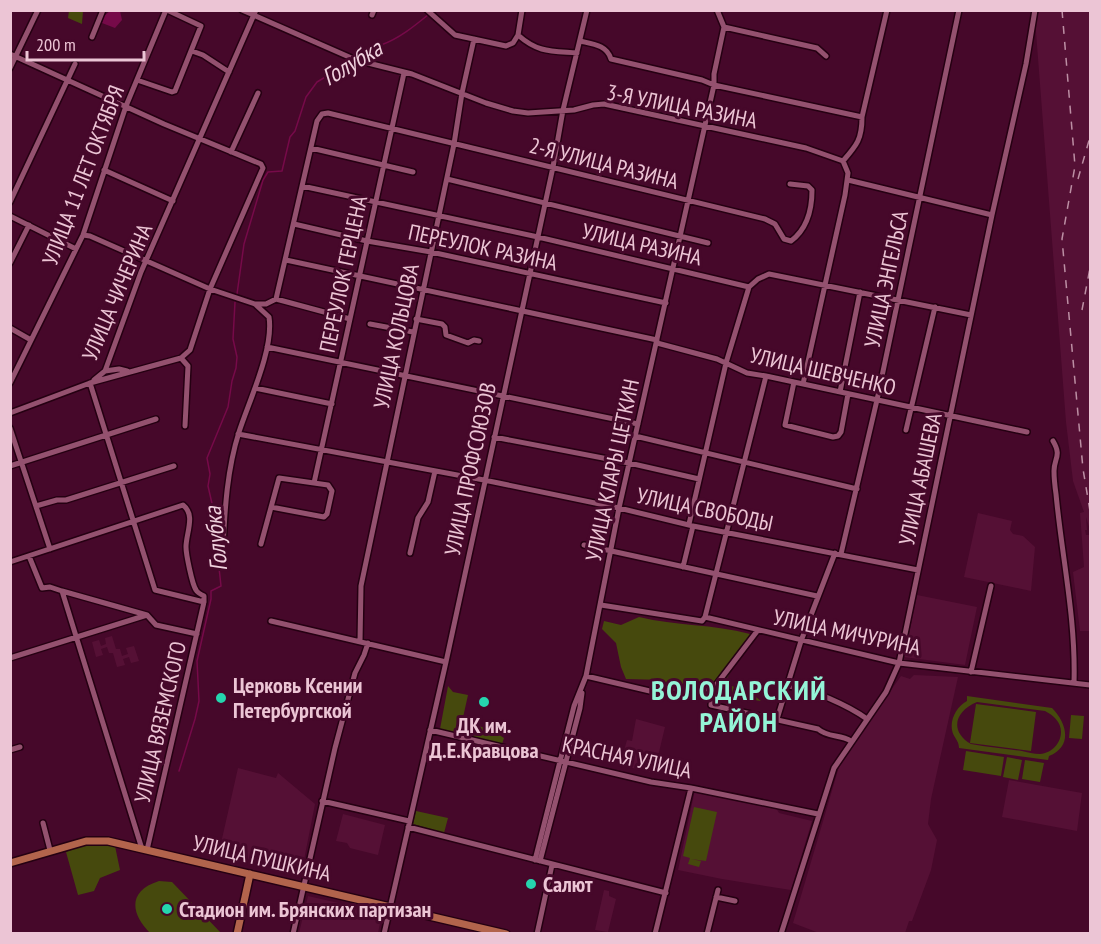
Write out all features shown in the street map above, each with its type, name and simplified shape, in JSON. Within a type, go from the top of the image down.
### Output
[{"type":"main road","name":"УЛИЦА ПУШКИНА","points":[[10,863],[86,841],[108,841],[506,933]]},
{"type":"main road","points":[[237,933],[249,874]]},
{"type":"street","points":[[10,68],[13,55],[38,10]]},
{"type":"street","points":[[92,37],[103,10]]},
{"type":"street","points":[[137,80],[175,91],[192,51],[201,26],[166,10]]},
{"type":"street","name":"УЛИЦА 11 ЛЕТ ОКТЯБРЯ","points":[[10,382],[82,235],[126,106],[166,10]]},
{"type":"street","name":"3-Я УЛИЦА РАЗИНА","points":[[242,10],[255,13],[356,60],[404,72],[513,111],[574,110],[604,104],[806,148],[843,161]]},
{"type":"street","points":[[429,13],[455,34],[507,46],[513,43],[518,35],[522,10]]},
{"type":"street","name":"УЛИЦА ПРОФСОЮЗОВ","points":[[384,933],[446,662],[553,167],[563,110],[587,10]]},
{"type":"street","points":[[803,384],[848,180],[847,168],[843,161],[859,142],[862,134],[862,117],[887,10]]},
{"type":"street","name":"УЛИЦА ЭНГЕЛЬСА","points":[[777,719],[801,640],[817,596],[838,553],[857,489],[959,10]]},
{"type":"street","name":"УЛИЦА АБАШЕВА","points":[[781,933],[834,768],[886,692],[899,663],[992,215],[1026,64],[1035,10]]},
{"type":"street","points":[[717,12],[724,27],[817,48],[826,56]]},
{"type":"street","name":"УЛИЦА ЧИЧЕРИНА","points":[[204,602],[155,590],[90,383],[105,371],[147,261],[255,13]]},
{"type":"street","name":"УЛИЦА КЛАРЫ ЦЕТКИН","points":[[538,861],[574,706],[586,676],[619,508],[674,269],[714,85],[714,74],[724,27]]},
{"type":"street","points":[[518,35],[530,46],[544,50],[577,53]]},
{"type":"street","name":"УЛИЦА КОЛЬЦОВА","points":[[360,642],[361,586],[447,179],[474,39]]},
{"type":"street","points":[[580,41],[601,47],[609,52],[611,59],[702,80],[714,85],[862,117]]},
{"type":"street","points":[[192,51],[203,55],[229,72]]},
{"type":"street","points":[[10,413],[90,383],[181,358],[190,350],[210,288],[263,168],[261,164],[164,124],[13,55]]},
{"type":"street","points":[[10,202],[75,64]]},
{"type":"street","name":"ПЕРЕУЛОК ГЕРЦЕНА","points":[[314,483],[404,72]]},
{"type":"street","points":[[231,152],[258,93]]},
{"type":"street","name":"2-Я УЛИЦА РАЗИНА","points":[[311,148],[317,121],[322,114],[328,113],[765,219],[775,224],[784,239],[791,241],[801,233],[805,224],[810,210],[812,190],[808,186],[790,184]]},
{"type":"street","points":[[276,299],[311,148],[413,172]]},
{"type":"street","points":[[104,170],[173,201]]},
{"type":"street","points":[[447,179],[708,243]]},
{"type":"street","points":[[848,180],[992,215]]},
{"type":"street","name":"УЛИЦА РАЗИНА","points":[[302,186],[749,286]]},
{"type":"street","points":[[10,216],[76,249]]},
{"type":"street","name":"ПЕРЕУЛОК РАЗИНА","points":[[294,224],[666,303]]},
{"type":"street","points":[[10,262],[29,225]]},
{"type":"street","points":[[82,235],[210,288],[255,304],[266,304],[276,299],[351,319]]},
{"type":"street","name":"УЛИЦА ШЕВЧЕНКО","points":[[286,260],[657,341],[726,363],[758,376],[1027,432]]},
{"type":"street","points":[[683,567],[705,451],[726,363],[749,286],[769,274],[971,315]]},
{"type":"street","points":[[840,392],[860,292]]},
{"type":"street","points":[[223,547],[225,495],[238,434],[267,347],[269,316],[255,304]]},
{"type":"street","points":[[906,430],[935,307]]},
{"type":"street","points":[[416,319],[444,325],[446,335],[450,338],[468,343],[474,340],[479,341]]},
{"type":"street","points":[[370,324],[413,332]]},
{"type":"street","points":[[10,328],[31,340]]},
{"type":"street","points":[[267,347],[638,424]]},
{"type":"street","points":[[181,358],[188,366],[185,426]]},
{"type":"street","points":[[105,371],[118,369],[129,372]]},
{"type":"street","points":[[705,617],[766,376]]},
{"type":"street","points":[[794,382],[785,425],[822,435],[833,437],[838,436],[841,432],[848,394]]},
{"type":"street","points":[[255,388],[332,404]]},
{"type":"street","points":[[10,466],[156,419]]},
{"type":"street","points":[[10,428],[50,549]]},
{"type":"street","name":"УЛИЦА СВОБОДЫ","points":[[238,434],[484,480],[691,525],[918,570]]},
{"type":"street","points":[[636,436],[857,489]]},
{"type":"street","points":[[494,437],[699,479]]},
{"type":"street","points":[[1053,441],[1058,453],[1054,471],[1074,640],[1074,683]]},
{"type":"street","points":[[36,506],[66,500],[174,466]]},
{"type":"street","points":[[410,553],[418,518],[428,502],[435,471]]},
{"type":"street","points":[[261,544],[271,507],[279,478],[328,485],[332,491],[327,514],[324,517],[271,507]]},
{"type":"street","points":[[10,562],[186,506],[189,511],[187,552],[195,588],[204,596],[204,602]]},
{"type":"street","points":[[584,546],[817,596]]},
{"type":"street","points":[[29,556],[42,588],[50,586],[147,615],[156,625],[197,634]]},
{"type":"street","points":[[971,672],[991,586]]},
{"type":"street","name":"УЛИЦА ВЯЗЕМСКОГО","points":[[62,591],[145,850]]},
{"type":"street","name":"УЛИЦА ВЯЗЕМСКОГО","points":[[145,850],[204,602]]},
{"type":"street","name":"УЛИЦА МИЧУРИНА","points":[[601,605],[702,621],[705,617],[899,663],[1090,685]]},
{"type":"street","points":[[10,658],[147,615]]},
{"type":"street","points":[[271,621],[446,662]]},
{"type":"street","points":[[758,630],[713,689],[711,705],[818,729],[834,736],[843,735],[851,741]]},
{"type":"street","points":[[293,933],[322,801],[355,673],[368,643]]},
{"type":"street","points":[[586,676],[654,692],[673,688],[713,689]]},
{"type":"street","points":[[788,686],[797,687],[839,704],[867,719]]},
{"type":"street","name":"КРАСНАЯ УЛИЦА","points":[[430,730],[651,782],[818,814]]},
{"type":"street","points":[[10,750],[20,747]]},
{"type":"street","points":[[655,933],[691,788]]},
{"type":"street","points":[[322,801],[552,865],[666,893]]},
{"type":"street","points":[[43,824],[50,850]]},
{"type":"street","points":[[537,933],[552,865]]},
{"type":"street","points":[[707,933],[718,890]]},
{"type":"street","points":[[716,897],[735,902]]},
{"type":"shaded area","points":[[69,11],[83,11],[82,24],[68,18]]},
{"type":"shaded area","points":[[110,11],[120,11],[122,20],[115,28],[102,23],[104,16]]},
{"type":"shaded area","points":[[1038,11],[1090,11],[1090,530],[1086,517],[1087,530],[1085,530],[1086,535],[1090,535],[1090,631],[1080,631],[1073,572],[1084,567],[1080,513],[1084,512],[1073,481],[1066,422],[1035,19]]},
{"type":"shaded area","points":[[978,513],[1012,521],[1010,530],[1013,534],[1023,536],[1035,547],[1031,591],[964,577]]},
{"type":"shaded area","points":[[917,595],[977,607],[965,665],[904,657]]},
{"type":"shaded area","points":[[639,617],[750,634],[749,640],[727,678],[727,684],[752,694],[761,701],[681,694],[668,687],[664,680],[626,679],[616,643],[602,629],[604,621],[621,625]]},
{"type":"shaded area","points":[[112,636],[116,649],[120,649],[122,656],[128,654],[126,648],[134,646],[139,661],[131,663],[129,657],[123,659],[125,665],[117,667],[113,653],[109,653],[107,647],[101,649],[103,655],[96,657],[92,642],[99,640],[101,646],[106,644],[105,638]]},
{"type":"shaded area","points":[[914,675],[958,677],[931,799],[928,824],[937,840],[931,870],[912,921],[909,921],[905,933],[819,933],[793,923],[839,767],[901,676],[910,679]]},
{"type":"shaded area","points":[[448,686],[453,692],[468,695],[462,722],[490,729],[504,738],[502,744],[440,729]]},
{"type":"shaded area","points":[[967,696],[1052,708],[1064,727],[1062,746],[1049,756],[1048,760],[959,748],[952,722],[957,709],[967,701]],"holes":[[[977,702],[1045,711],[1056,719],[1061,732],[1055,747],[1040,754],[971,744],[964,739],[957,727],[960,716]]]},
{"type":"shaded area","points":[[976,704],[1036,712],[1031,751],[970,743]]},
{"type":"shaded area","points":[[1071,715],[1084,716],[1082,739],[1069,738]]},
{"type":"shaded area","points":[[636,719],[665,727],[654,773],[620,765],[627,740],[632,741]]},
{"type":"shaded area","points":[[966,751],[1004,757],[1001,776],[963,770]]},
{"type":"shaded area","points":[[1007,757],[1022,760],[1018,780],[1003,777]]},
{"type":"shaded area","points":[[1025,760],[1044,763],[1040,782],[1022,779]]},
{"type":"shaded area","points":[[238,768],[276,778],[278,773],[315,804],[304,860],[256,849],[253,861],[219,852]]},
{"type":"shaded area","points":[[1009,780],[1082,793],[1077,831],[1002,817]]},
{"type":"shaded area","points":[[695,790],[776,808],[779,813],[812,821],[791,890],[678,870]]},
{"type":"shaded area","points":[[694,807],[717,812],[706,861],[691,859],[701,861],[699,867],[688,864],[690,858],[683,856]]},
{"type":"shaded area","points":[[416,811],[448,818],[444,833],[413,824]]},
{"type":"shaded area","points":[[343,814],[385,825],[378,855],[350,848],[347,843],[336,841]]},
{"type":"shaded area","points":[[84,845],[115,846],[120,870],[100,878],[94,891],[78,895],[66,852]]},
{"type":"shaded area","name":"Стадион им. Брянских партизан","points":[[159,881],[172,882],[221,933],[150,933],[139,918],[135,904],[141,891]]},
{"type":"shaded area","points":[[604,890],[609,891],[609,896],[616,899],[608,932],[595,930]]},
{"type":"shaded area","points":[[308,896],[382,913],[378,933],[299,933]]},
{"type":"waterway","name":"Голубка","points":[[355,57],[409,30],[434,10]]},
{"type":"waterway","name":"Голубка","points":[[237,294],[244,244],[263,180],[268,172],[282,171],[290,137],[295,131],[306,97],[317,82],[352,61]]},
{"type":"waterway","name":"Голубка","points":[[179,771],[199,701],[197,661],[211,591],[221,586],[216,540],[209,523],[213,508],[208,486],[210,474],[207,458],[228,407],[236,368],[237,357],[233,339],[235,302]]},
{"type":"railway","points":[[1062,10],[1075,166],[1062,239],[1083,469],[1090,511]]},
{"type":"railway","points":[[1078,179],[1090,137]]},
{"type":"railway","points":[[1082,310],[1090,268]]},
{"type":"place","name":"Церковь Ксении Петербургской","points":[[221,698]]},
{"type":"place","name":"ДК им. Д.Е.Кравцова","points":[[484,702]]},
{"type":"place","name":"Салют","points":[[531,884]]},
{"type":"place","name":"Стадион им. Брянских партизан","points":[[167,909]]},
{"type":"district","name":"ВОЛОДАРСКИЙ РАЙОН","points":[[739,706]]}]
